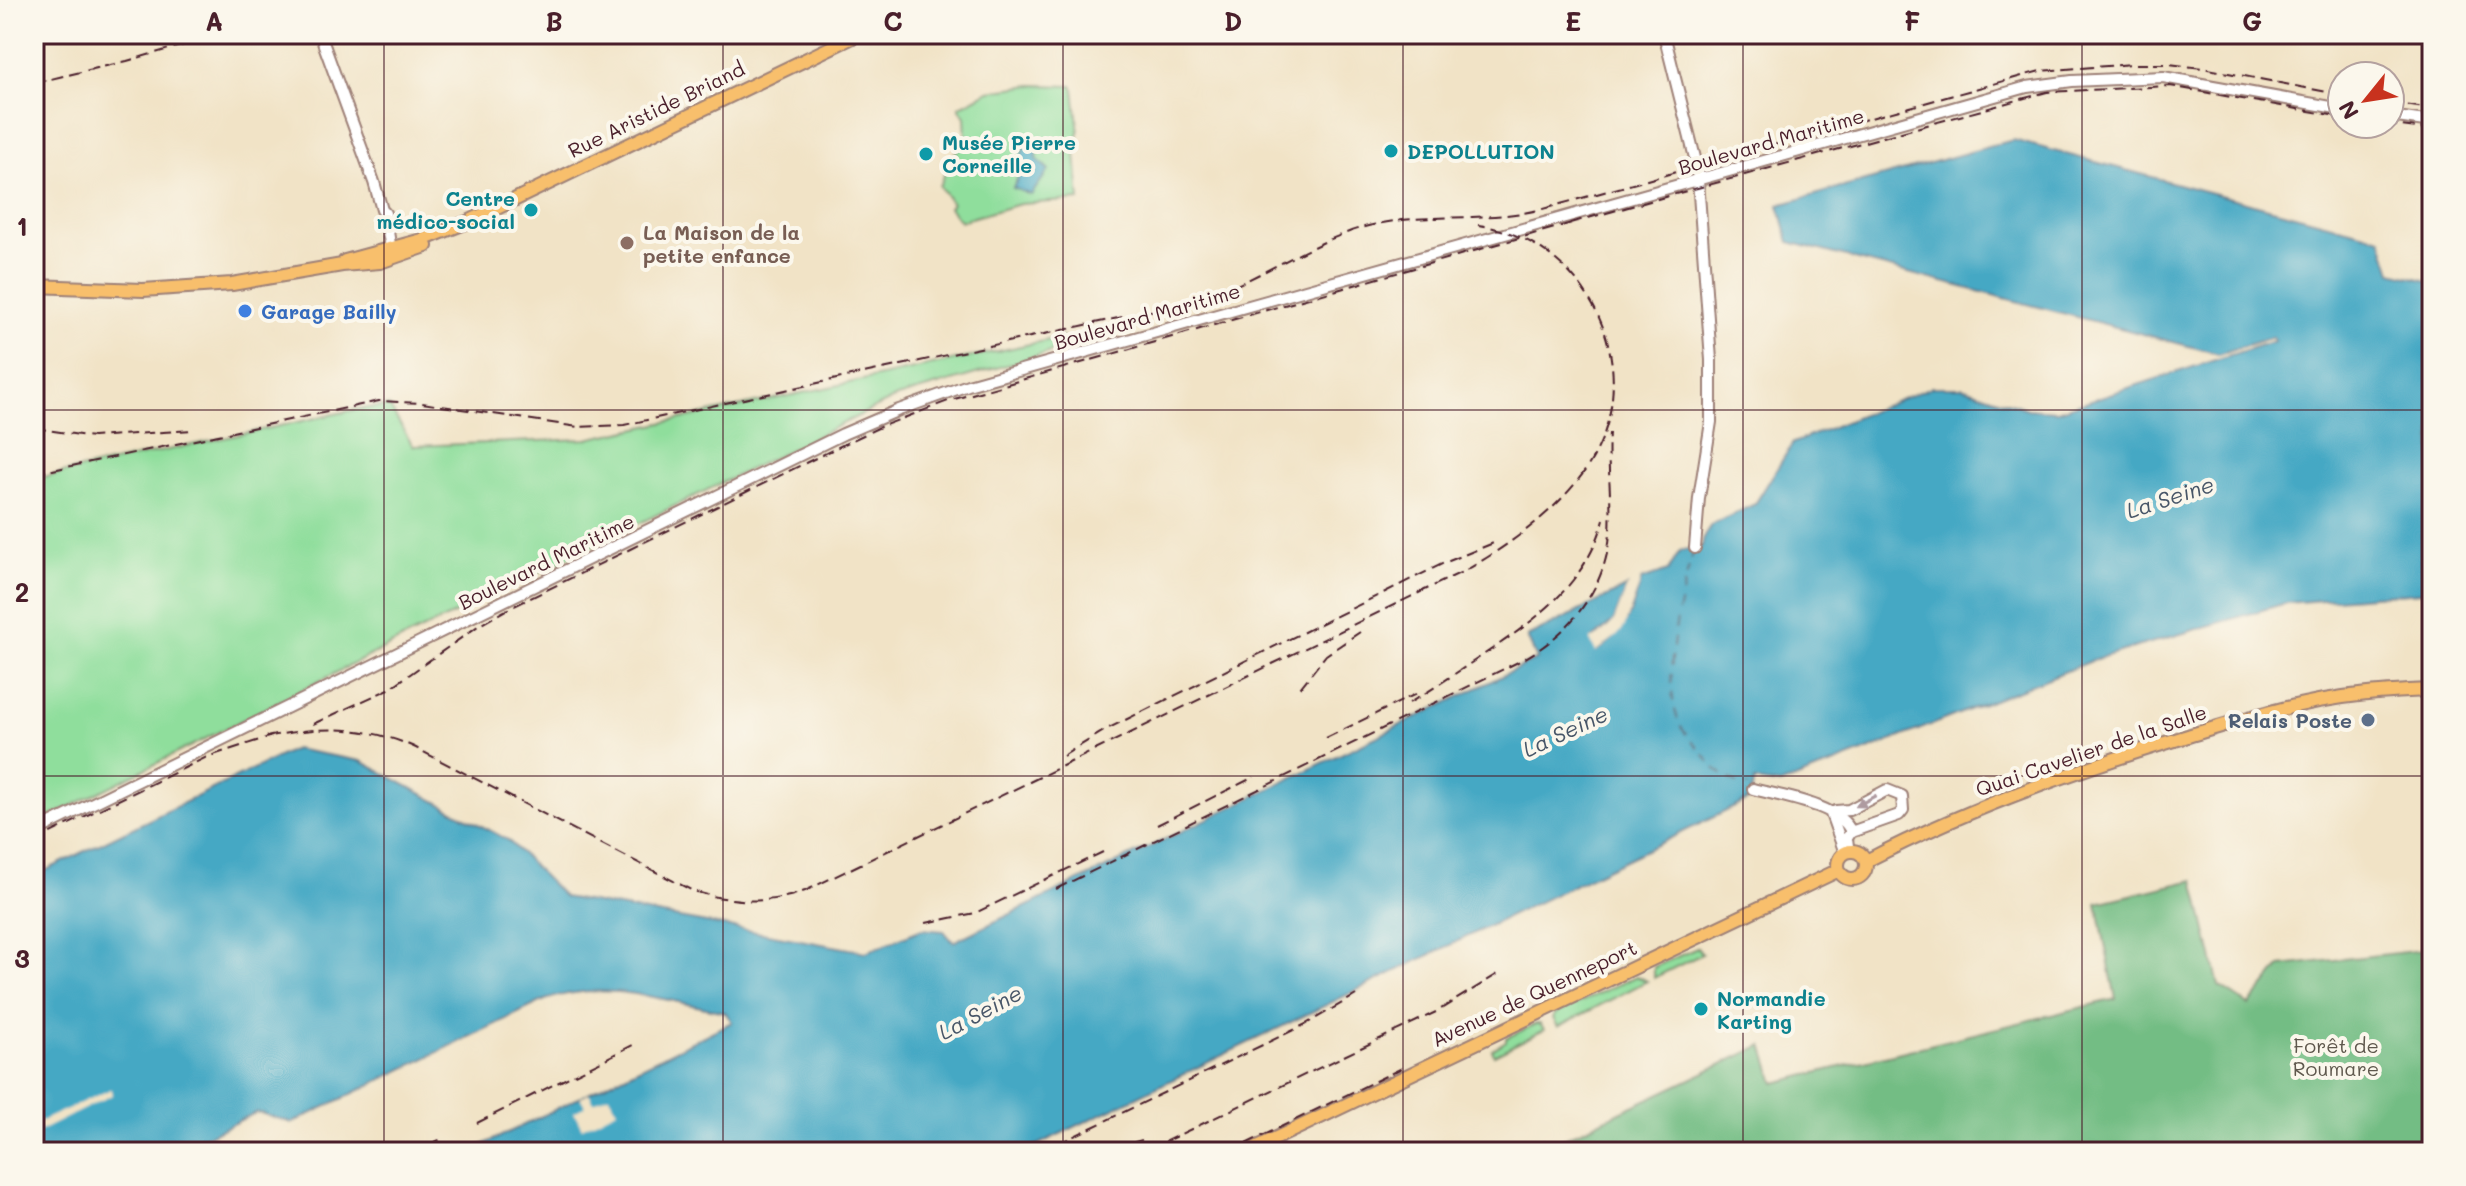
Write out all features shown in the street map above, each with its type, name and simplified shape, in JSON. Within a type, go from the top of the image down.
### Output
[{"type":"main road","name":"Rue Aristide Briand","points":[[34,286],[177,289],[267,280],[377,257],[470,221],[859,34]]},
{"type":"main road","name":"Quai Cavelier de la Salle","points":[[1866,861],[1904,841],[2064,776],[2179,739],[2278,710],[2339,698],[2432,690]]},
{"type":"main road","points":[[1849,852],[1861,854],[1866,861],[1866,870],[1857,879],[1848,879],[1839,870],[1838,862],[1849,852]]},
{"type":"main road","name":"Avenue de Quenneport","points":[[1247,1152],[1839,870]]},
{"type":"street","points":[[320,34],[382,210],[379,215],[386,235],[402,249]]},
{"type":"street","points":[[1664,34],[1697,166],[1712,403],[1695,548]]},
{"type":"street","name":"Boulevard Maritime","points":[[34,832],[829,441],[899,410],[1009,373],[2010,91],[2072,81],[2163,77],[2211,83],[2326,106]]},
{"type":"street","points":[[2406,118],[2432,122]]},
{"type":"street","points":[[386,235],[398,240],[402,249]]},
{"type":"street","points":[[377,257],[386,235]]},
{"type":"street","points":[[1753,789],[1802,801],[1838,815],[1851,832]]},
{"type":"street","points":[[1831,814],[1849,810],[1887,790],[1902,796],[1903,810],[1899,815],[1851,832],[1847,838],[1849,852]]},
{"type":"street","points":[[1831,814],[1849,852]]},
{"type":"green space","points":[[1032,85],[1072,86],[1074,89],[1079,133],[1075,143],[1080,200],[1020,204],[960,221],[939,186],[955,153],[966,140],[965,117],[959,107],[989,91]]},
{"type":"green space","points":[[1063,337],[1068,347],[897,397],[403,639],[34,825],[34,479],[358,409],[389,406],[413,446],[587,439]]},
{"type":"green space","name":"Forêt de Roumare","points":[[2194,880],[2219,986],[2249,1005],[2281,966],[2432,949],[2432,1152],[1535,1152],[1763,1045],[1775,1083],[2116,999],[2097,903]]},
{"type":"green space","points":[[1697,948],[1702,954],[1654,978],[1654,967]]},
{"type":"green space","points":[[1636,976],[1647,981],[1558,1027],[1553,1018],[1555,1014]]},
{"type":"green space","points":[[1536,1024],[1544,1030],[1494,1055],[1492,1050],[1506,1038]]},
{"type":"water","name":"La Seine","points":[[2013,140],[2381,238],[2392,272],[2432,282],[2432,591],[2286,603],[2099,658],[1780,785],[1755,781],[1749,800],[1023,1152],[469,1152],[732,1022],[725,1012],[635,994],[589,991],[545,1000],[292,1123],[257,1112],[174,1152],[34,1152],[34,876],[294,749],[361,761],[508,840],[564,897],[866,952],[922,929],[944,931],[953,942],[1537,659],[1527,637],[1627,587],[1614,621],[1593,639],[1597,651],[1615,636],[1626,621],[1641,580],[1668,571],[1680,551],[1702,546],[1711,525],[1755,504],[1793,443],[1931,387],[1962,387],[2028,409],[2057,411],[2274,341],[2272,337],[2219,354],[1789,242],[1779,205]]},
{"type":"water","points":[[1027,141],[1038,143],[1037,159],[1049,170],[1031,195],[1013,188],[1019,175],[1019,159]]},
{"type":"pier","points":[[1641,580],[1625,626],[1596,652],[1590,640],[1600,636],[1614,621],[1630,586],[1623,613],[1611,631],[1596,642],[1597,646],[1615,633],[1627,613],[1636,583]]},
{"type":"pier","points":[[111,1089],[112,1095],[34,1134],[34,1124]]},
{"type":"pier","points":[[589,1093],[594,1102],[609,1095],[617,1110],[582,1128],[574,1112],[585,1106],[580,1097]]},
{"type":"ferry route","points":[[1694,550],[1674,638],[1672,686],[1675,708],[1681,727],[1717,770],[1726,778],[1749,787]]},
{"type":"railway","points":[[34,83],[222,34]]},
{"type":"railway","points":[[34,474],[379,401],[422,403],[578,427],[624,425],[1192,302],[1235,286],[1318,245],[1361,228],[1405,220],[1494,216],[1539,210],[2040,71],[2168,64],[2326,92]]},
{"type":"railway","points":[[1570,223],[2047,92],[2170,86],[2326,114]]},
{"type":"railway","points":[[2406,105],[2432,109]]},
{"type":"railway","points":[[2406,127],[2432,130]]},
{"type":"railway","points":[[313,724],[389,689],[478,626],[506,610],[880,427],[951,400],[1579,221]]},
{"type":"railway","points":[[266,737],[342,730],[398,740],[693,891],[721,898],[749,900],[777,898],[805,891],[1468,569],[1521,534],[1555,505],[1594,456],[1608,419],[1613,382],[1608,345],[1596,310],[1575,280],[1549,254],[1516,235],[1478,225]]},
{"type":"railway","points":[[34,428],[93,437],[192,430]]},
{"type":"railway","points":[[1056,889],[1516,663],[1551,640],[1567,626],[1592,593],[1607,554],[1610,533],[1609,433]]},
{"type":"railway","points":[[1409,703],[1518,631],[1554,601],[1584,564],[1596,543],[1604,519]]},
{"type":"railway","points":[[1063,756],[1107,729],[1444,563],[1496,542]]},
{"type":"railway","points":[[1300,688],[1326,655],[1360,632]]},
{"type":"railway","points":[[1326,738],[1416,694]]},
{"type":"railway","points":[[34,841],[207,757],[275,735]]},
{"type":"railway","points":[[1157,825],[1254,777]]},
{"type":"railway","points":[[926,923],[975,913],[1103,852]]},
{"type":"railway","points":[[1131,1152],[1160,1144],[1436,1012],[1498,974]]},
{"type":"railway","points":[[1041,1152],[1306,1024],[1356,995]]},
{"type":"railway","points":[[477,1123],[635,1044]]},
{"type":"railway","points":[[1229,1152],[1402,1068]]},
{"type":"railway","points":[[412,1152],[444,1138]]},
{"type":"railway","points":[[1063,1152],[1120,1146],[1142,1140]]},
{"type":"place","name":"DEPOLLUTION","points":[[1391,151]]},
{"type":"place","name":"Musée Pierre Corneille","points":[[926,154]]},
{"type":"place","name":"Centre médico-social","points":[[531,210]]},
{"type":"place","name":"La Maison de la petite enfance","points":[[627,243]]},
{"type":"place","name":"Garage Bailly","points":[[245,311]]},
{"type":"place","name":"Relais Poste","points":[[2368,720]]},
{"type":"place","name":"Normandie Karting","points":[[1701,1009]]}]
